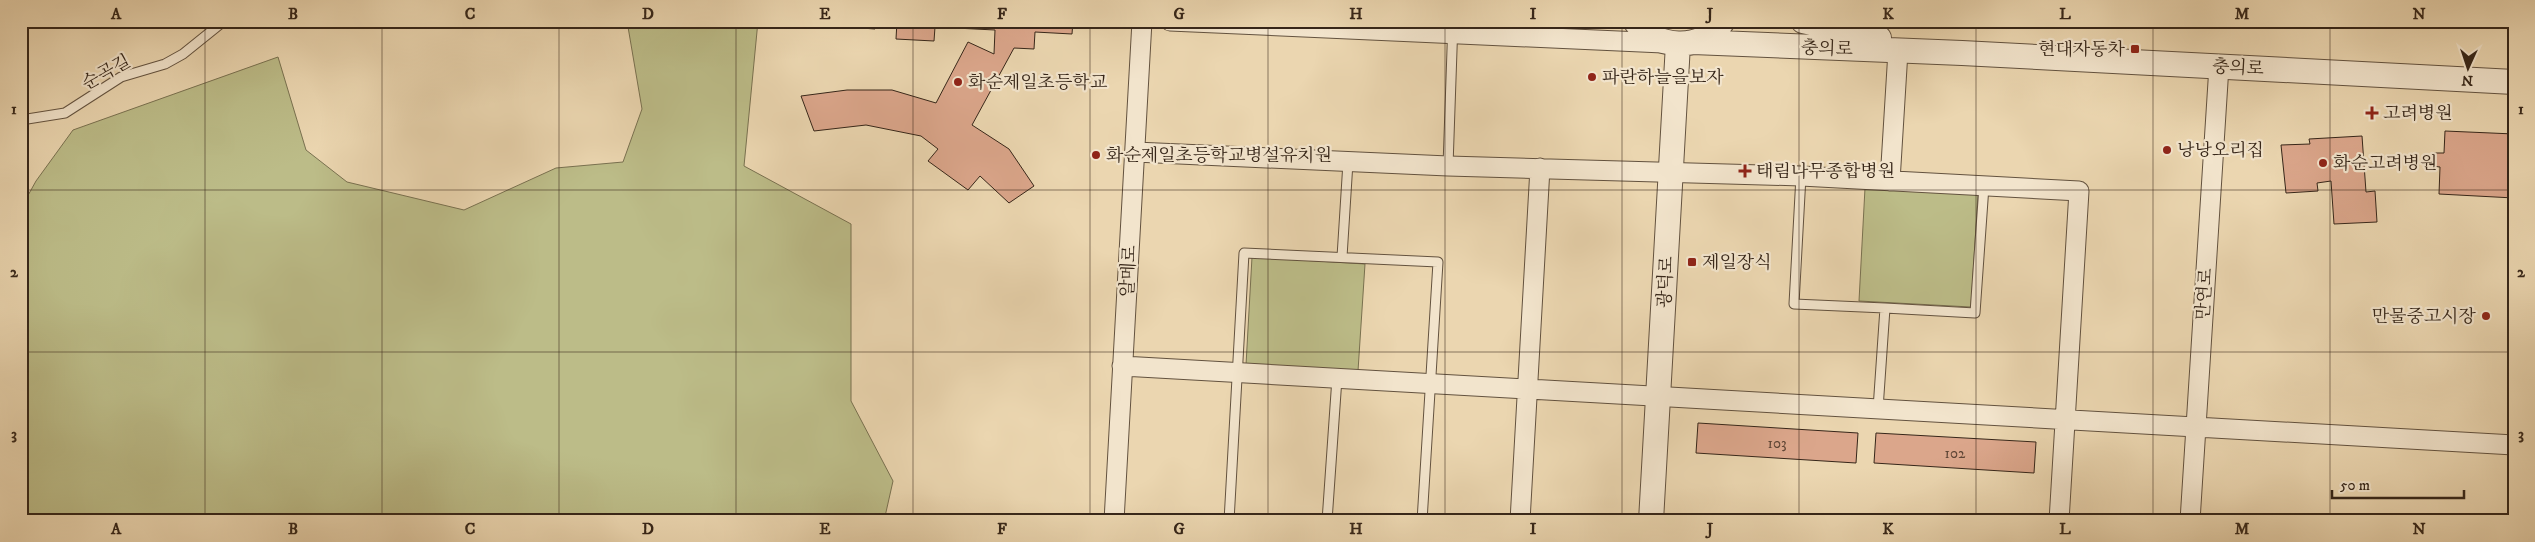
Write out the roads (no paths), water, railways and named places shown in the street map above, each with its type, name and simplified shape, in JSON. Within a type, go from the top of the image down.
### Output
[{"type":"street","name":"알메로","points":[[1114,521],[1142,21]]},
{"type":"street","points":[[1170,21],[1453,27],[1679,43],[1708,35],[1722,21]]},
{"type":"street","points":[[1634,21],[1651,37],[1679,43]]},
{"type":"street","name":"충의로","points":[[1803,21],[1962,53]]},
{"type":"street","name":"충의로","points":[[1679,43],[1898,50],[2514,82]]},
{"type":"street","name":"광덕로","points":[[1651,521],[1679,43]]},
{"type":"street","points":[[1890,181],[1898,50]]},
{"type":"street","name":"만연로","points":[[2190,521],[2219,66]]},
{"type":"street","points":[[1135,152],[1448,166],[1801,176],[2080,191],[2059,521]]},
{"type":"street","points":[[1520,521],[1540,168]]},
{"type":"street","points":[[1122,366],[2196,427],[2514,440]]},
{"type":"lane","name":"순곡길","points":[[21,120],[65,113],[121,77],[165,64],[183,54],[224,21]]},
{"type":"lane","points":[[1448,166],[1453,27]]},
{"type":"lane","points":[[1342,257],[1348,162]]},
{"type":"lane","points":[[1801,176],[1794,304],[1975,314],[1984,186]]},
{"type":"lane","points":[[1228,521],[1244,252],[1438,262],[1422,521]]},
{"type":"lane","points":[[1878,409],[1885,308]]},
{"type":"lane","points":[[1327,521],[1336,378]]},
{"type":"lane","points":[[2514,440],[2514,466]]},
{"type":"place","name":"현대자동차","points":[[2135,49]]},
{"type":"place","name":"파란하늘을보자","points":[[1592,77]]},
{"type":"place","name":"화순제일초등학교","points":[[958,82]]},
{"type":"place","name":"고려병원","points":[[2372,113]]},
{"type":"place","name":"낭낭오리집","points":[[2167,150]]},
{"type":"place","name":"화순제일초등학교병설유치원","points":[[1096,155]]},
{"type":"place","name":"화순고려병원","points":[[2323,163]]},
{"type":"place","name":"태림나무종합병원","points":[[1745,171]]},
{"type":"place","name":"제일장식","points":[[1692,262]]},
{"type":"place","name":"만물중고시장","points":[[2486,316]]}]
